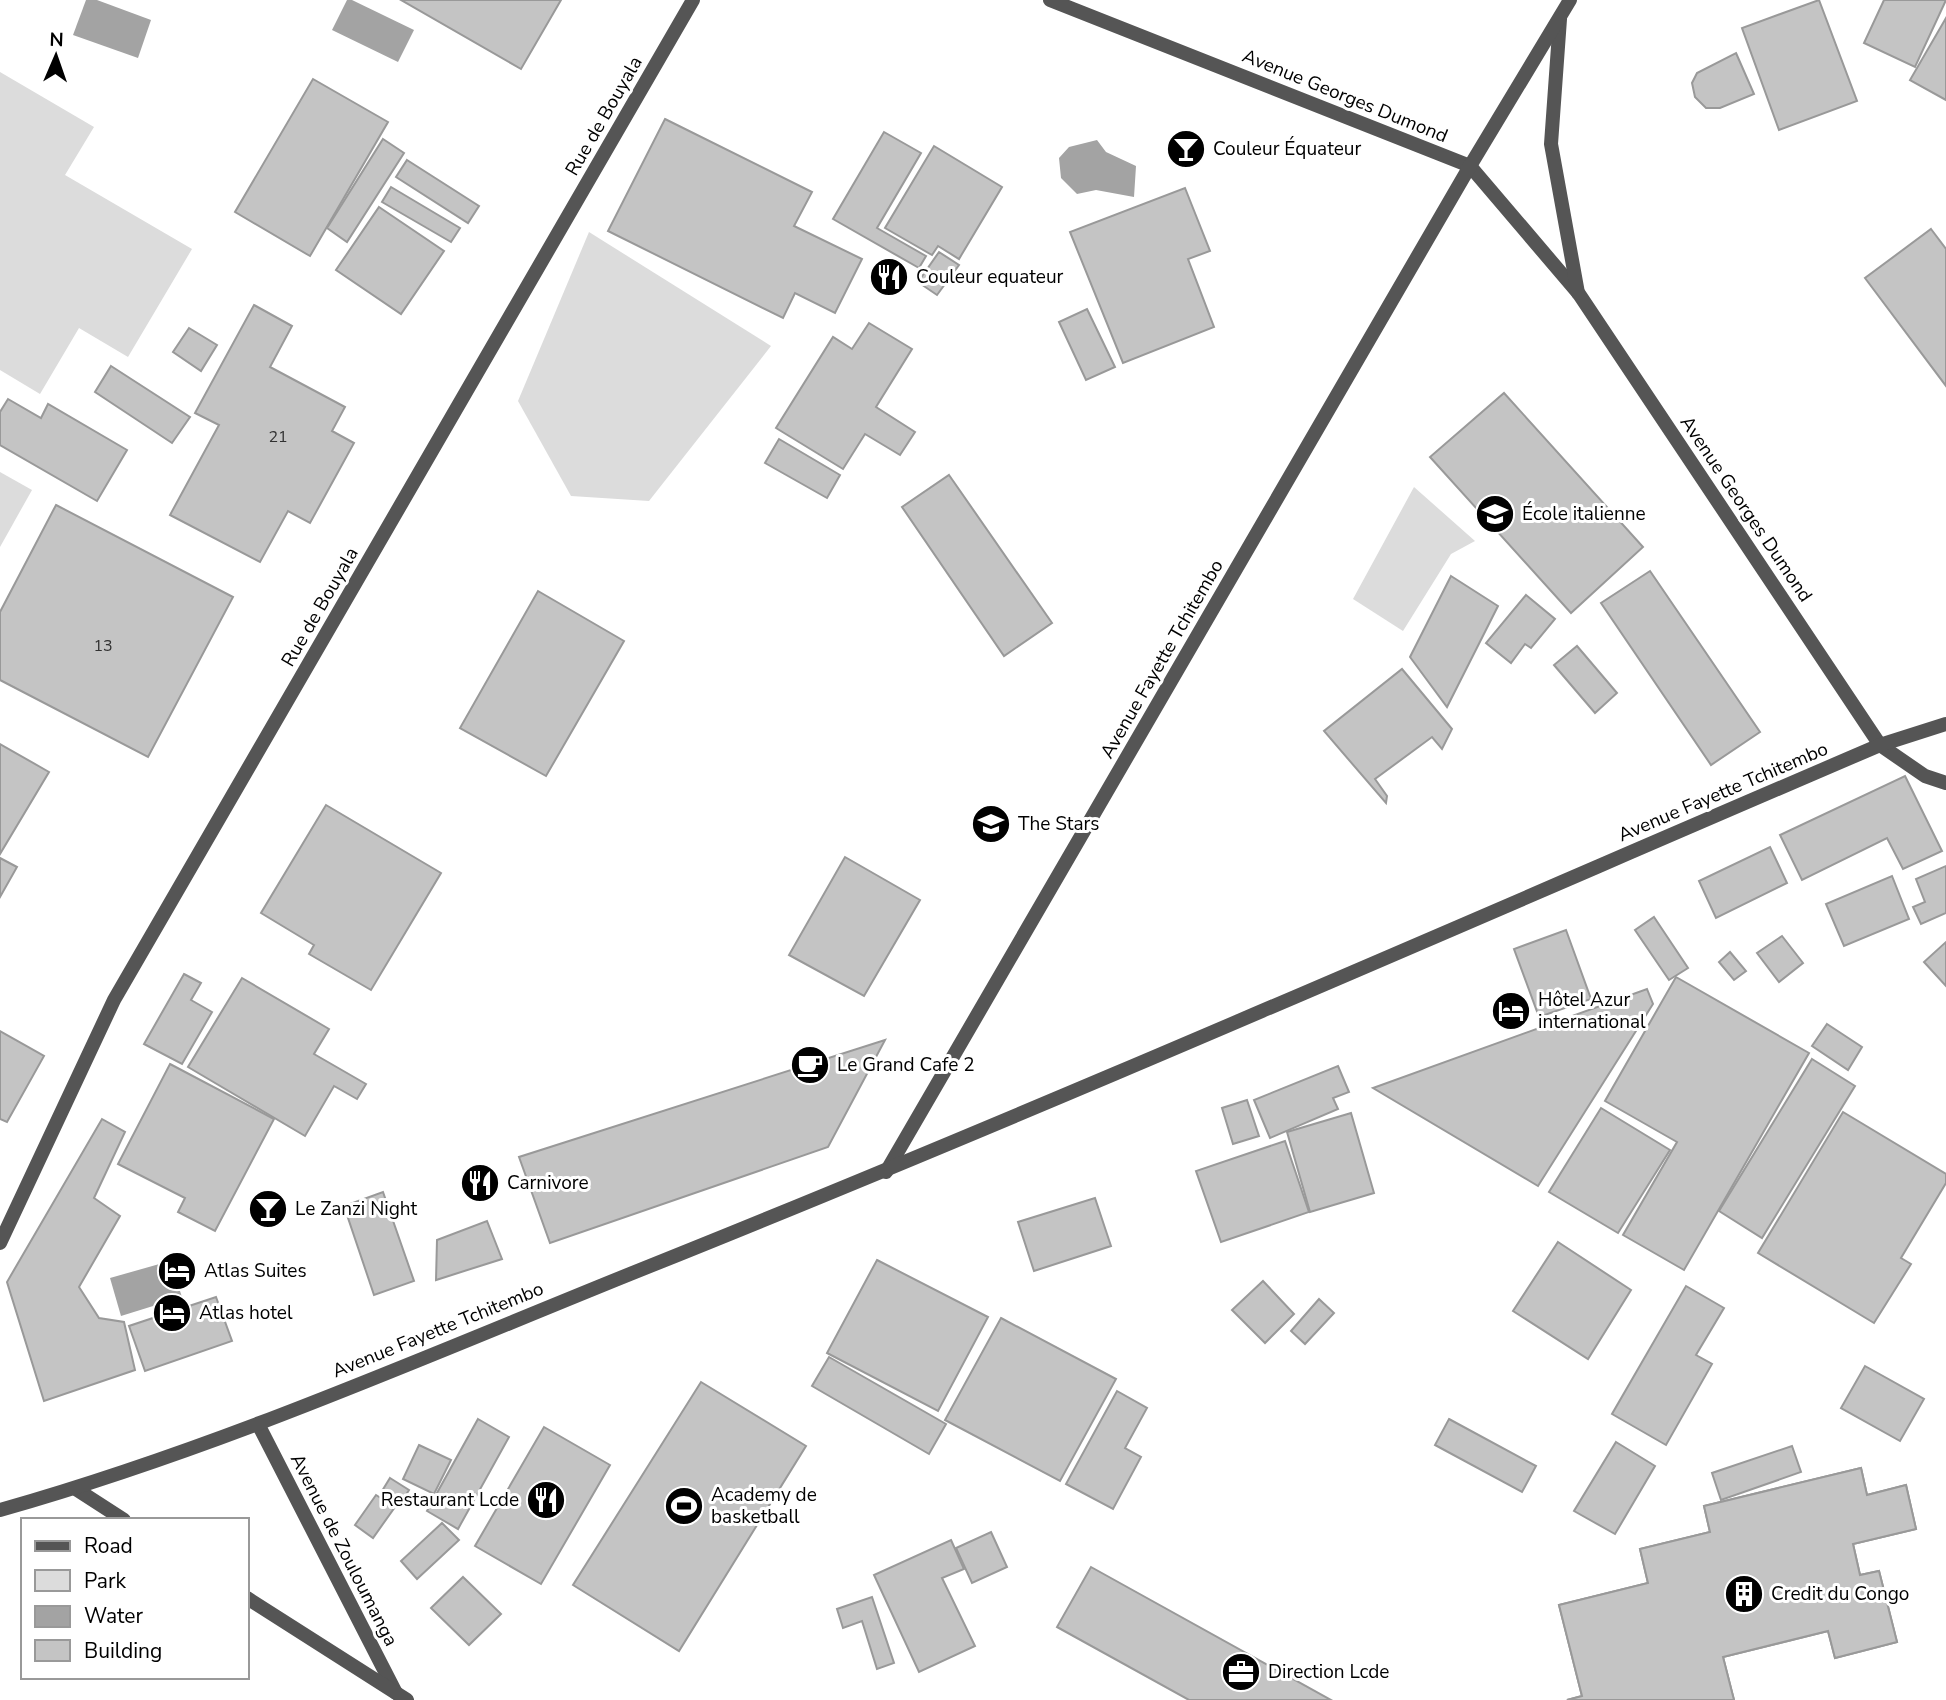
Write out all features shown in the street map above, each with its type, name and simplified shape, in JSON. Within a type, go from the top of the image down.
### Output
[{"type":"street","name":"Rue de Bouyala","points":[[0,1243],[114,1000],[693,0]]},
{"type":"street","name":"Avenue Georges Dumond","points":[[1050,0],[1471,166],[1579,295],[1881,745]]},
{"type":"street","name":"Avenue Fayette Tchitembo","points":[[886,1172],[1570,0]]},
{"type":"street","name":"Avenue Georges Dumond","points":[[1560,16],[1551,144],[1579,295]]},
{"type":"street","name":"Avenue Fayette Tchitembo","points":[[0,1510],[76,1489],[258,1424],[886,1172],[1881,745],[1946,724]]},
{"type":"street","points":[[1881,745],[1925,776],[1946,783]]},
{"type":"street","name":"Avenue de Zouloumanga","points":[[258,1424],[401,1696]]},
{"type":"street","points":[[76,1489],[121,1518]]},
{"type":"street","name":"Avenue de Zouloumanga","points":[[248,1599],[401,1696]]},
{"type":"green space","points":[[0,72],[94,127],[65,175],[192,249],[128,357],[79,328],[40,394],[0,370]]},
{"type":"green space","points":[[589,232],[771,346],[649,501],[571,496],[518,401]]},
{"type":"green space","points":[[0,472],[32,490],[0,547]]},
{"type":"green space","points":[[1414,487],[1475,541],[1451,554],[1403,631],[1353,599]]},
{"type":"water","points":[[86,0],[97,0],[151,20],[138,58],[73,35]]},
{"type":"water","points":[[347,0],[414,30],[398,62],[332,30]]},
{"type":"water","points":[[1097,140],[1106,152],[1136,166],[1134,197],[1096,190],[1077,194],[1061,178],[1059,158],[1069,147]]},
{"type":"water","points":[[170,1261],[182,1297],[121,1316],[110,1278]]},
{"type":"building","points":[[401,0],[561,0],[521,69]]},
{"type":"building","points":[[1819,0],[1857,101],[1779,130],[1742,28]]},
{"type":"building","points":[[1884,0],[1946,0],[1915,67],[1864,43]]},
{"type":"building","points":[[1946,18],[1946,100],[1910,80]]},
{"type":"building","points":[[1736,53],[1754,94],[1720,108],[1706,108],[1695,97],[1692,83],[1697,73]]},
{"type":"building","points":[[313,79],[388,122],[310,256],[235,212]]},
{"type":"building","points":[[665,119],[812,192],[794,226],[862,259],[835,313],[795,293],[783,318],[608,231]]},
{"type":"building","points":[[884,132],[921,153],[877,228],[926,256],[919,268],[833,219]]},
{"type":"building","points":[[383,139],[404,153],[347,242],[327,228]]},
{"type":"building","points":[[934,146],[1002,187],[959,259],[938,246],[932,255],[885,228]]},
{"type":"building","points":[[407,160],[479,206],[468,223],[396,177]]},
{"type":"building","points":[[391,187],[460,228],[451,242],[382,202]]},
{"type":"building","points":[[1185,188],[1210,251],[1188,259],[1214,327],[1123,363],[1070,232]]},
{"type":"building","points":[[379,207],[444,251],[401,314],[336,270]]},
{"type":"building","points":[[1931,229],[1946,249],[1946,386],[1865,278]]},
{"type":"building","points":[[939,252],[959,265],[937,295],[918,282]]},
{"type":"building","points":[[254,305],[292,326],[270,367],[345,407],[332,431],[354,443],[310,523],[288,511],[260,562],[170,515],[219,425],[195,413]]},
{"type":"building","points":[[1087,309],[1115,367],[1086,380],[1059,322]]},
{"type":"building","points":[[869,323],[912,349],[876,407],[915,432],[900,455],[865,434],[843,469],[776,428],[833,337],[852,349]]},
{"type":"building","points":[[189,328],[217,345],[201,371],[173,352]]},
{"type":"building","points":[[111,366],[190,417],[172,443],[95,392]]},
{"type":"building","points":[[1504,393],[1643,547],[1571,613],[1430,457]]},
{"type":"building","points":[[8,399],[41,418],[48,404],[127,450],[97,501],[0,445],[0,412]]},
{"type":"building","points":[[779,439],[840,475],[827,498],[765,463]]},
{"type":"building","points":[[949,475],[1052,623],[1004,656],[902,507]]},
{"type":"building","points":[[56,505],[233,597],[148,757],[0,680],[0,612]]},
{"type":"building","points":[[1650,571],[1760,732],[1711,765],[1601,603]]},
{"type":"building","points":[[1451,576],[1498,606],[1447,707],[1410,657]]},
{"type":"building","points":[[538,591],[624,641],[546,776],[460,728]]},
{"type":"building","points":[[1526,595],[1555,619],[1531,648],[1525,644],[1511,663],[1486,643]]},
{"type":"building","points":[[1577,646],[1617,693],[1595,713],[1554,665]]},
{"type":"building","points":[[1402,669],[1452,729],[1442,749],[1432,737],[1375,779],[1387,796],[1386,803],[1324,731]]},
{"type":"building","points":[[0,744],[49,772],[0,854]]},
{"type":"building","points":[[1905,776],[1942,851],[1903,869],[1887,838],[1802,880],[1780,835]]},
{"type":"building","points":[[326,805],[441,873],[371,990],[309,954],[314,945],[261,913]]},
{"type":"building","points":[[1770,847],[1787,883],[1716,918],[1699,881]]},
{"type":"building","points":[[845,857],[920,900],[864,996],[789,955]]},
{"type":"building","points":[[0,858],[17,867],[0,897]]},
{"type":"building","points":[[1946,866],[1946,913],[1921,924],[1913,907],[1925,902],[1916,879]]},
{"type":"building","points":[[1892,876],[1909,919],[1844,946],[1826,904]]},
{"type":"building","points":[[1654,917],[1688,968],[1669,980],[1635,930]]},
{"type":"building","points":[[1566,930],[1591,999],[1539,1017],[1514,949]]},
{"type":"building","points":[[1782,936],[1803,963],[1779,982],[1757,953]]},
{"type":"building","points":[[1946,942],[1946,986],[1924,962]]},
{"type":"building","points":[[1730,952],[1746,971],[1734,980],[1719,962]]},
{"type":"building","points":[[184,974],[201,983],[191,1000],[212,1012],[182,1064],[144,1044]]},
{"type":"building","points":[[1676,977],[1809,1053],[1684,1270],[1623,1235],[1677,1142],[1605,1101]]},
{"type":"building","points":[[242,978],[329,1029],[314,1054],[366,1084],[357,1099],[334,1086],[305,1136],[188,1067]]},
{"type":"building","points":[[1647,989],[1653,1004],[1538,1186],[1373,1088]]},
{"type":"building","points":[[1827,1024],[1862,1047],[1848,1070],[1812,1046]]},
{"type":"building","points":[[0,1031],[44,1056],[7,1122],[0,1119]]},
{"type":"building","points":[[885,1040],[828,1147],[550,1243],[519,1157]]},
{"type":"building","points":[[1812,1059],[1855,1086],[1762,1238],[1719,1211]]},
{"type":"building","points":[[170,1064],[274,1119],[215,1231],[178,1212],[185,1198],[118,1164]]},
{"type":"building","points":[[1338,1066],[1349,1092],[1333,1098],[1338,1109],[1270,1138],[1254,1100]]},
{"type":"building","points":[[1247,1100],[1259,1136],[1233,1144],[1222,1108]]},
{"type":"building","points":[[1601,1108],[1670,1150],[1618,1233],[1549,1192]]},
{"type":"building","points":[[1843,1112],[1946,1174],[1946,1183],[1901,1258],[1911,1264],[1874,1323],[1758,1253]]},
{"type":"building","points":[[1351,1113],[1374,1193],[1310,1212],[1287,1132]]},
{"type":"building","points":[[102,1119],[125,1132],[94,1198],[120,1216],[79,1287],[99,1318],[124,1322],[135,1370],[44,1401],[7,1282]]},
{"type":"building","points":[[1285,1141],[1309,1212],[1221,1242],[1196,1171]]},
{"type":"building","points":[[383,1192],[414,1281],[374,1295],[344,1206]]},
{"type":"building","points":[[1095,1198],[1111,1246],[1034,1271],[1018,1222]]},
{"type":"building","points":[[487,1221],[502,1259],[436,1280],[437,1240]]},
{"type":"building","points":[[1558,1242],[1631,1290],[1588,1359],[1513,1311]]},
{"type":"building","points":[[877,1260],[988,1317],[938,1411],[827,1353]]},
{"type":"building","points":[[1263,1281],[1294,1314],[1265,1343],[1232,1310]]},
{"type":"building","points":[[1686,1286],[1724,1308],[1696,1355],[1712,1364],[1666,1445],[1612,1414]]},
{"type":"building","points":[[216,1297],[232,1341],[145,1371],[129,1326]]},
{"type":"building","points":[[1319,1299],[1334,1313],[1305,1344],[1291,1331]]},
{"type":"building","points":[[1001,1318],[1116,1379],[1060,1481],[945,1420]]},
{"type":"building","points":[[829,1357],[946,1424],[929,1454],[812,1386]]},
{"type":"building","points":[[1865,1366],[1924,1399],[1900,1441],[1841,1408]]},
{"type":"building","points":[[701,1382],[806,1446],[679,1651],[573,1585]]},
{"type":"building","points":[[1117,1391],[1147,1408],[1125,1448],[1141,1457],[1113,1509],[1066,1484]]},
{"type":"building","points":[[478,1419],[509,1437],[458,1529],[427,1511]]},
{"type":"building","points":[[1449,1419],[1536,1466],[1522,1492],[1435,1445]]},
{"type":"building","points":[[544,1427],[610,1465],[541,1584],[475,1546]]},
{"type":"building","points":[[1616,1442],[1655,1466],[1615,1534],[1574,1511]]},
{"type":"building","points":[[419,1445],[451,1460],[434,1494],[403,1479]]},
{"type":"building","points":[[1792,1446],[1801,1472],[1721,1500],[1712,1473]]},
{"type":"building","name":"Credit du Congo","points":[[1861,1468],[1867,1495],[1906,1485],[1916,1529],[1853,1544],[1860,1575],[1879,1571],[1897,1642],[1835,1658],[1828,1631],[1723,1657],[1734,1700],[1567,1700],[1582,1696],[1559,1605],[1648,1583],[1640,1549],[1710,1532],[1704,1506]]},
{"type":"building","name":"Credit du Congo","points":[[1861,1468],[1867,1495],[1906,1485],[1916,1529],[1853,1544],[1860,1575],[1879,1571],[1897,1642],[1835,1658],[1828,1631],[1723,1657],[1734,1700],[1567,1700],[1582,1696],[1559,1605],[1648,1583],[1640,1549],[1710,1532],[1704,1506]]},
{"type":"building","points":[[390,1478],[409,1490],[400,1504],[382,1491]]},
{"type":"building","points":[[376,1495],[395,1507],[373,1538],[355,1525]]},
{"type":"building","points":[[442,1523],[459,1540],[417,1579],[401,1561]]},
{"type":"building","points":[[991,1532],[1007,1567],[972,1583],[956,1548]]},
{"type":"building","points":[[951,1540],[964,1569],[942,1578],[975,1646],[919,1672],[874,1575]]},
{"type":"building","points":[[1091,1567],[1331,1700],[1189,1700],[1057,1627]]},
{"type":"building","points":[[463,1577],[501,1614],[469,1645],[431,1608]]},
{"type":"building","points":[[872,1597],[894,1663],[877,1669],[862,1621],[843,1628],[837,1609]]},
{"type":"place","name":"Couleur Équateur","points":[[1186,149]]},
{"type":"place","name":"Couleur equateur","points":[[889,277]]},
{"type":"place","name":"École italienne","points":[[1495,514]]},
{"type":"place","name":"The Stars","points":[[991,824]]},
{"type":"place","name":"Hôtel Azur international","points":[[1511,1011]]},
{"type":"place","name":"Le Grand Cafe 2","points":[[810,1065]]},
{"type":"place","name":"Carnivore","points":[[480,1183]]},
{"type":"place","name":"Le Zanzi Night","points":[[268,1209]]},
{"type":"place","name":"Atlas Suites","points":[[177,1271]]},
{"type":"place","name":"Atlas hotel","points":[[172,1313]]},
{"type":"place","name":"Restaurant Lcde","points":[[546,1500]]},
{"type":"place","name":"Academy de basketball","points":[[684,1506]]},
{"type":"place","name":"Credit du Congo","points":[[1744,1594]]},
{"type":"place","name":"Direction Lcde","points":[[1241,1672]]}]
